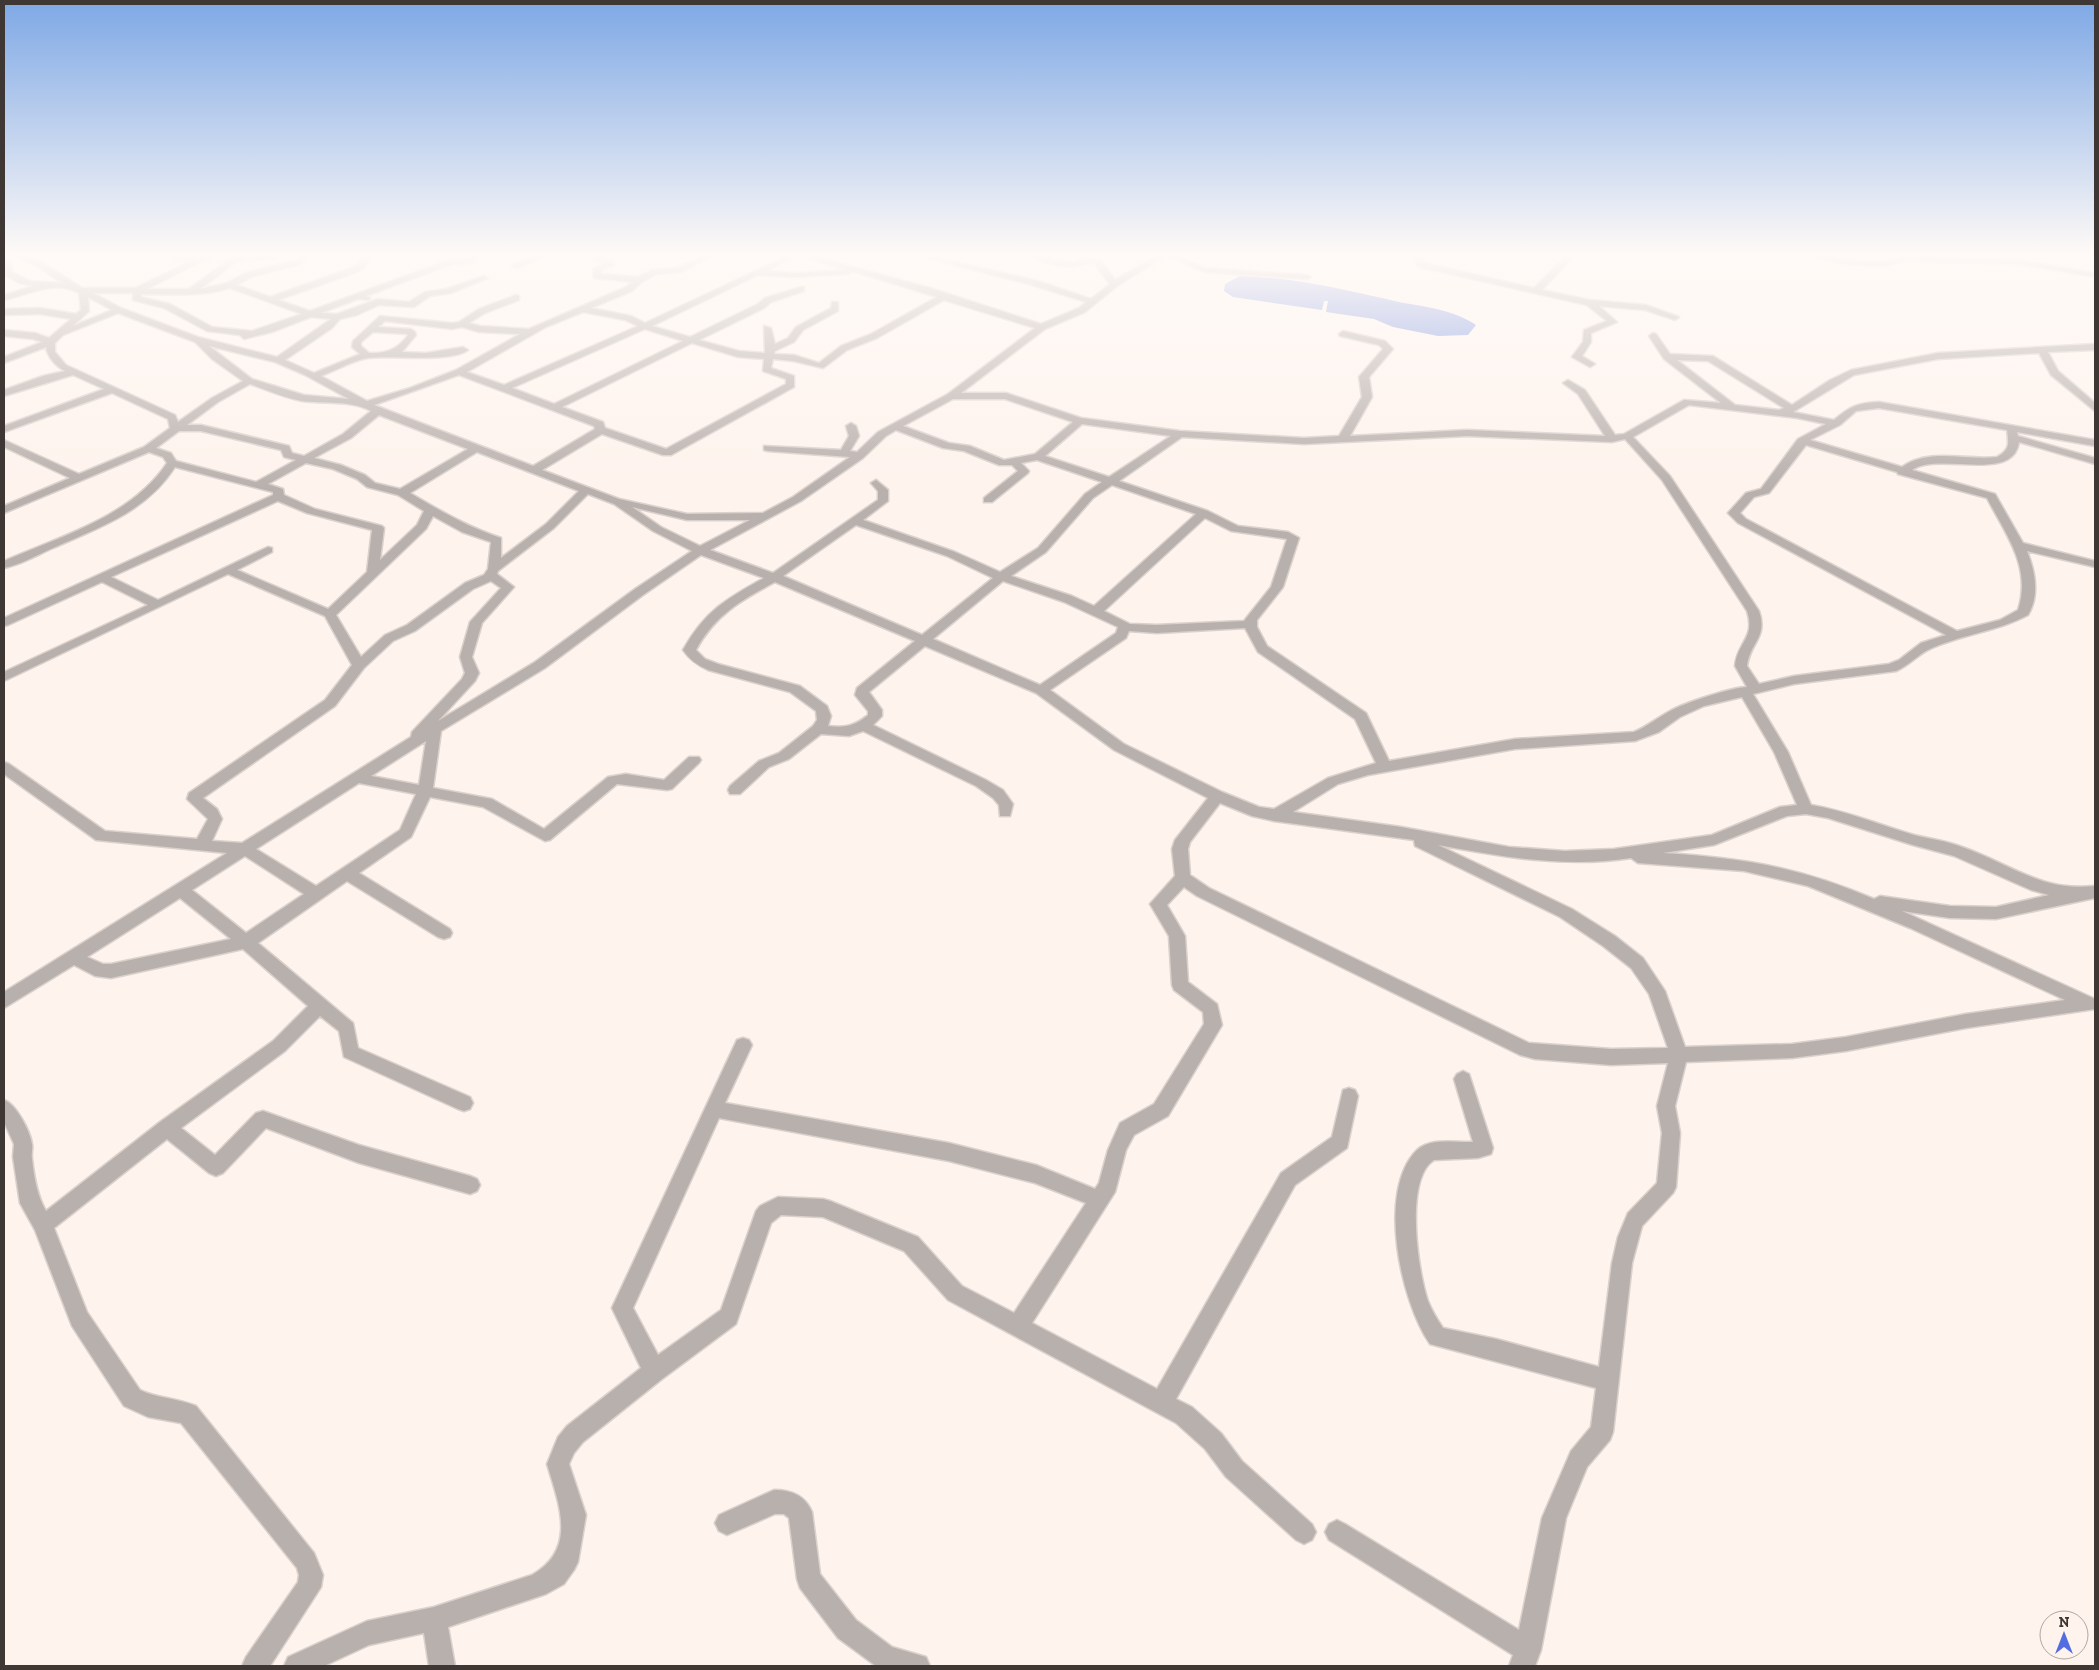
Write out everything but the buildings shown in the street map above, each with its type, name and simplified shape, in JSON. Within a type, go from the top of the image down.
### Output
[{"type":"street","points":[[14,334],[54,338]]},
{"type":"street","points":[[59,334],[54,338],[51,352],[63,367],[172,417],[175,428]]},
{"type":"street","points":[[4,360],[65,334]]},
{"type":"street","points":[[182,334],[198,340],[278,360],[314,376],[378,411],[618,502],[657,529],[700,551],[774,578],[1041,690],[1119,747],[1217,796],[1257,812],[1274,816],[1401,832],[1509,853],[1565,857],[1614,855],[1714,840],[1785,811],[1806,809],[1829,813],[1913,840],[1958,852],[2038,886],[2061,892],[2088,893]]},
{"type":"street","points":[[213,344],[252,334]]},
{"type":"street","points":[[278,360],[300,347],[317,334]]},
{"type":"street","points":[[365,334],[357,341],[356,346],[367,355]]},
{"type":"street","points":[[395,354],[404,348],[412,334]]},
{"type":"street","points":[[198,340],[215,357],[249,381],[304,398],[332,399],[364,405],[413,390],[459,372],[528,334]]},
{"type":"street","points":[[503,389],[627,334]]},
{"type":"street","points":[[672,334],[738,354],[769,353],[820,366],[844,348],[878,334]]},
{"type":"street","points":[[553,408],[701,334]]},
{"type":"street","points":[[534,470],[600,430],[668,453],[791,385],[792,378],[766,369],[769,353],[767,334]]},
{"type":"street","points":[[769,353],[789,342],[797,334]]},
{"type":"street","points":[[4,1001],[404,748],[540,665],[639,592],[700,551],[797,499],[859,456],[882,434],[951,396],[1033,334]]},
{"type":"street","points":[[1342,440],[1366,397],[1364,377],[1388,349],[1382,343],[1343,334]]},
{"type":"street","points":[[1587,334],[1587,342],[1577,358],[1590,364]]},
{"type":"street","points":[[1653,336],[1667,357],[1734,408]]},
{"type":"street","points":[[1782,413],[1805,403],[1841,377],[1851,373],[1938,356],[2095,347]]},
{"type":"street","points":[[314,376],[367,355],[426,356],[464,350]]},
{"type":"street","points":[[2042,350],[2054,373],[2073,387],[2095,408]]},
{"type":"street","points":[[1667,357],[1710,358],[1792,409]]},
{"type":"street","points":[[4,393],[46,378],[51,379],[72,372]]},
{"type":"street","points":[[459,372],[599,424],[600,430]]},
{"type":"street","points":[[4,510],[148,449],[215,400],[249,381]]},
{"type":"street","points":[[1568,383],[1582,392],[1612,439]]},
{"type":"street","points":[[4,429],[111,390]]},
{"type":"street","points":[[951,396],[1006,396],[1080,421],[1180,434],[1294,440],[1342,440],[1466,433],[1612,439],[1627,436],[1683,403],[1694,402],[1782,413],[1836,423]]},
{"type":"street","points":[[1956,635],[1735,516],[1734,513],[1747,497],[1767,488],[1795,454],[1802,442],[1836,423],[1853,409],[1869,405],[2013,433],[2095,443]]},
{"type":"street","points":[[258,485],[347,436],[378,411]]},
{"type":"street","points":[[1038,457],[1080,421]]},
{"type":"street","points":[[844,453],[854,436],[851,426]]},
{"type":"street","points":[[896,427],[947,446],[966,448],[1003,463],[1014,462],[1026,457],[1038,457],[1204,513],[1234,529],[1288,534],[1293,538],[1278,584],[1251,617],[1249,624],[1252,632],[1262,649],[1361,716],[1384,766]]},
{"type":"street","points":[[175,428],[201,428],[285,448],[288,455],[337,467],[361,478],[371,485],[402,493],[428,506],[466,530],[497,540],[492,573]]},
{"type":"street","points":[[2013,433],[2095,461]]},
{"type":"street","points":[[1902,472],[1912,463],[1926,460],[1988,462],[2006,460],[2012,454],[2013,433]]},
{"type":"street","points":[[818,729],[853,732],[864,726],[875,716],[875,710],[862,695],[862,691],[923,639],[1001,577],[1042,550],[1089,496],[1180,434]]},
{"type":"street","points":[[1627,436],[1666,478],[1753,611],[1757,629],[1742,659],[1741,667],[1806,809]]},
{"type":"street","points":[[1274,816],[1334,781],[1366,770],[1515,744],[1635,736],[1654,729],[1685,708],[1750,690],[1794,680],[1891,668],[1904,663],[1925,646],[1956,635],[2004,622],[2024,612],[2030,594],[2020,546],[1987,494],[1902,472],[1802,442]]},
{"type":"street","points":[[4,443],[78,478]]},
{"type":"street","points":[[402,493],[476,448]]},
{"type":"street","points":[[768,448],[844,453],[859,456]]},
{"type":"street","points":[[148,449],[167,455],[172,463],[241,478],[275,489],[279,491],[278,497]]},
{"type":"street","points":[[988,500],[1024,472],[1014,462]]},
{"type":"street","points":[[4,565],[126,512],[146,497],[164,479],[172,463]]},
{"type":"street","points":[[735,790],[764,764],[784,756],[818,729],[824,721],[822,709],[805,698],[802,692],[784,685],[713,667],[700,662],[688,650],[701,629],[736,598],[774,578],[883,500],[883,490],[876,483]]},
{"type":"street","points":[[202,845],[215,819],[212,813],[194,797],[330,703],[359,665],[389,638],[412,628],[469,586],[492,573],[550,526],[586,490]]},
{"type":"street","points":[[4,622],[278,497],[311,511],[378,528],[373,572]]},
{"type":"street","points":[[618,502],[629,502],[687,517],[766,516]]},
{"type":"street","points":[[330,614],[422,527],[430,511],[428,506]]},
{"type":"street","points":[[1096,611],[1204,513]]},
{"type":"street","points":[[853,520],[951,554],[1001,577],[1096,611],[1126,627],[1157,629],[1249,624]]},
{"type":"street","points":[[2020,546],[2095,564]]},
{"type":"street","points":[[4,677],[158,605],[268,550]]},
{"type":"street","points":[[228,570],[330,614],[359,665]]},
{"type":"street","points":[[404,748],[468,680],[472,673],[466,657],[476,622],[508,587],[492,573]]},
{"type":"street","points":[[101,577],[158,605]]},
{"type":"street","points":[[1041,690],[1122,635],[1126,627]]},
{"type":"street","points":[[864,726],[981,783],[998,794],[1006,804],[1004,812]]},
{"type":"street","points":[[73,957],[101,971],[111,972],[246,942],[406,832],[425,792],[435,729]]},
{"type":"street","points":[[357,778],[487,803],[545,836],[613,780],[622,778],[655,786],[667,785],[694,760]]},
{"type":"street","points":[[4,767],[101,836],[245,848],[316,894]]},
{"type":"street","points":[[1018,1326],[1060,1264],[1098,1199],[1108,1186],[1117,1150],[1127,1129],[1161,1110],[1212,1025],[1211,1009],[1180,985],[1177,936],[1158,904],[1182,878],[1180,849],[1183,840],[1217,796]]},
{"type":"street","points":[[1337,1532],[1525,1658],[1554,1518],[1579,1459],[1602,1432],[1622,1263],[1628,1237],[1635,1220],[1666,1186],[1672,1133],[1666,1106],[1679,1054],[1657,991],[1637,963],[1566,913],[1513,889],[1401,832]]},
{"type":"street","points":[[1614,855],[1745,866],[1778,872],[1856,898],[2031,976],[2092,1006]]},
{"type":"street","points":[[347,873],[444,933]]},
{"type":"street","points":[[1182,878],[1203,892],[1526,1050],[1544,1054],[1611,1057],[1792,1051],[1819,1048],[1966,1021],[2092,1006]]},
{"type":"street","points":[[180,889],[347,1028],[350,1052],[464,1103]]},
{"type":"street","points":[[1856,898],[1950,912],[1996,913],[2043,905],[2088,893]]},
{"type":"street","points":[[43,1225],[167,1128],[279,1046],[319,1006]]},
{"type":"street","points":[[654,1371],[622,1308],[743,1045]]},
{"type":"street","points":[[1463,1078],[1484,1148],[1434,1151],[1424,1155],[1413,1176],[1408,1197],[1406,1246],[1415,1293],[1424,1320],[1437,1336],[1609,1381]]},
{"type":"street","points":[[1162,1401],[1288,1179],[1340,1142],[1349,1096]]},
{"type":"street","points":[[4,1108],[10,1115],[23,1144],[22,1157],[30,1203],[43,1225],[79,1319],[132,1398],[148,1406],[170,1408],[188,1414],[306,1561],[311,1575],[309,1588],[255,1666]]},
{"type":"street","points":[[713,1108],[949,1152],[1036,1174],[1098,1199]]},
{"type":"street","points":[[167,1128],[216,1167],[263,1119],[359,1154],[470,1185]]},
{"type":"street","points":[[297,1666],[367,1633],[434,1620],[537,1585],[555,1575],[566,1562],[574,1515],[558,1464],[566,1445],[575,1434],[654,1371],[729,1317],[763,1218],[778,1206],[823,1208],[911,1244],[955,1293],[1162,1401],[1201,1428],[1234,1469],[1304,1532]]},
{"type":"street","points":[[727,1523],[774,1502],[788,1502],[800,1512],[809,1579],[847,1629],[886,1658],[917,1666]]},
{"type":"street","points":[[434,1620],[442,1666]]},
{"type":"water","points":[[1428,334],[1469,334],[1468,335],[1438,336]]}]
